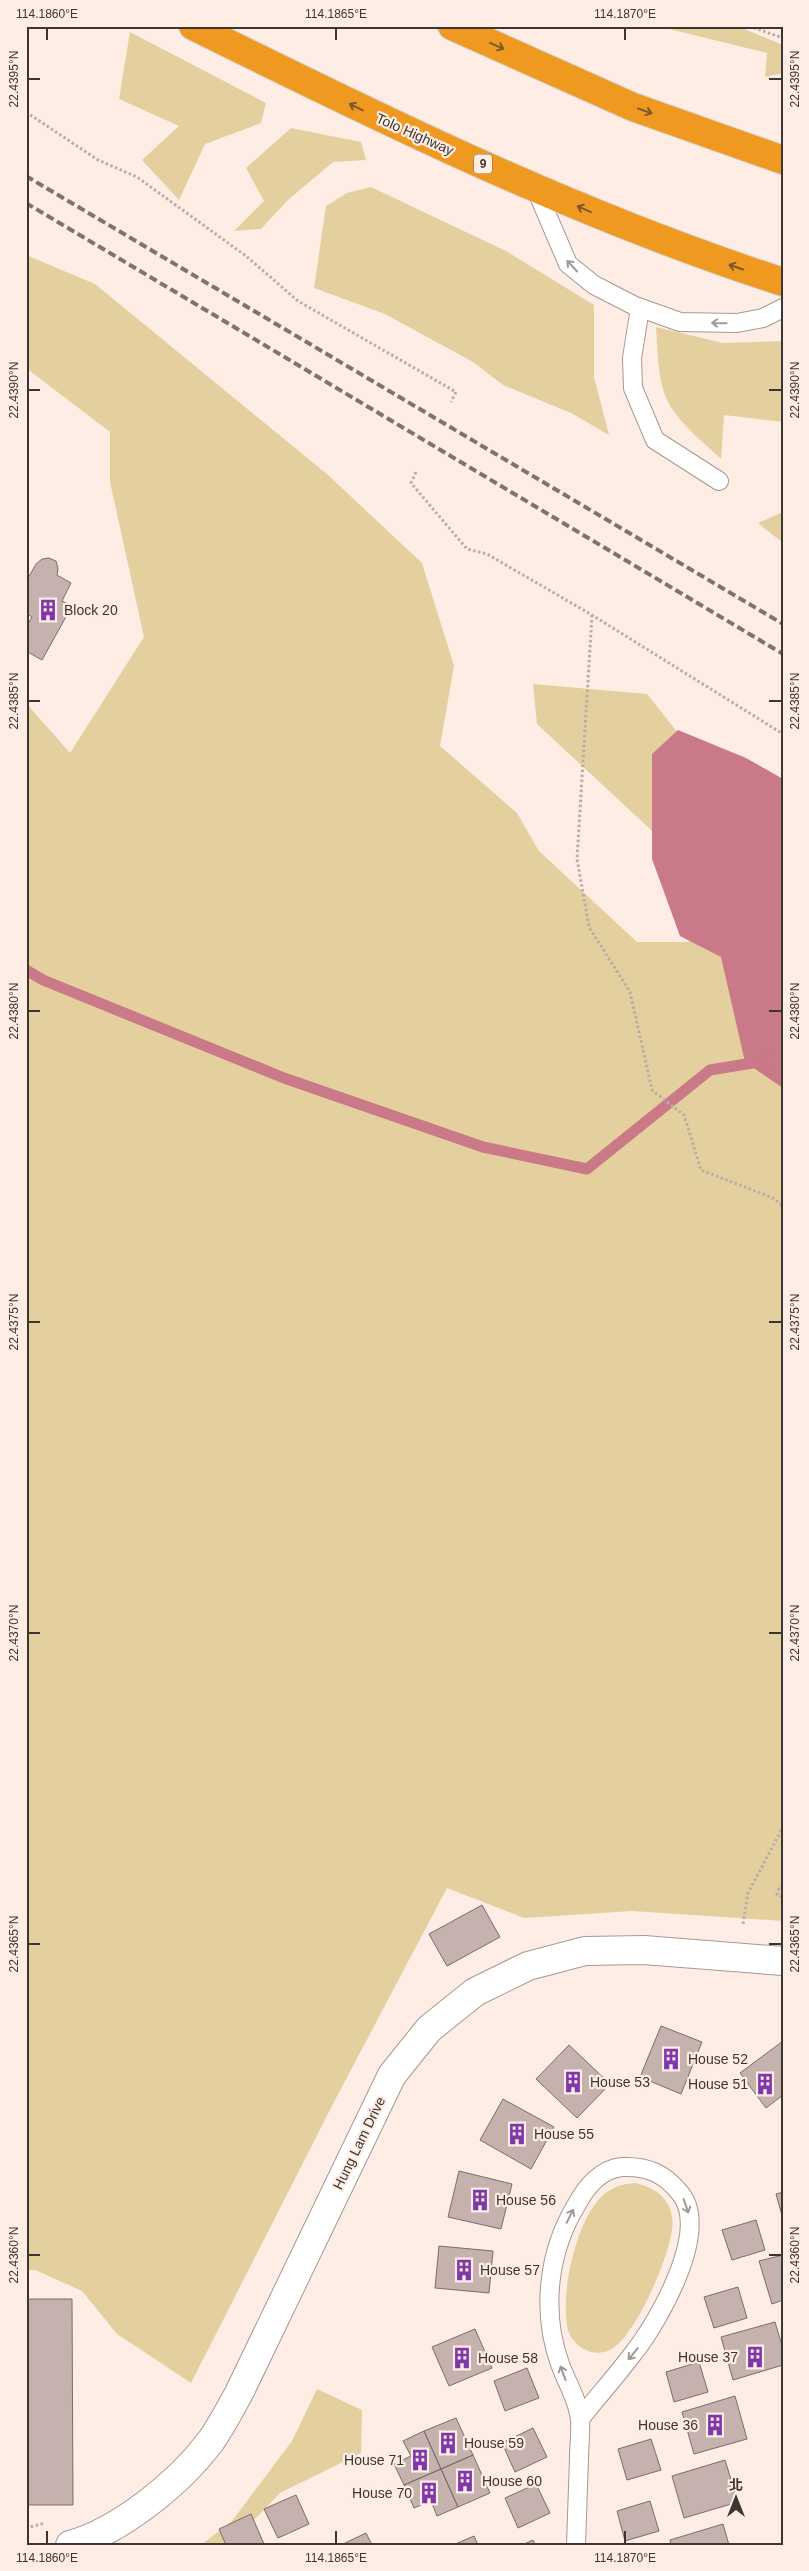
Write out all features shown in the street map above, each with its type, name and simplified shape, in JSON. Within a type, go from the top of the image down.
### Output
[{"type":"highway","name":"Tolo Highway","points":[[193,26],[378,118],[617,224],[783,282]]},
{"type":"highway","points":[[452,26],[633,107],[783,160]]},
{"type":"street","name":"Hung Lam Drive","points":[[70,2545],[126,2519],[172,2484],[210,2442],[239,2393],[392,2075],[437,2023],[475,1992],[528,1966],[585,1951],[644,1950],[783,1961]]},
{"type":"lane","points":[[535,187],[568,264],[594,285],[640,308],[680,322],[737,323],[763,318],[783,308]]},
{"type":"lane","points":[[640,308],[632,358],[633,388],[655,440],[720,481]]},
{"type":"lane","points":[[576,2545],[580,2419],[559,2362],[551,2332],[550,2287],[558,2243],[570,2215],[585,2189],[599,2176],[617,2168],[636,2166],[655,2171],[671,2181],[683,2196],[690,2214],[690,2233],[681,2265],[669,2296],[653,2325],[634,2352],[580,2419]]},
{"type":"path","points":[[748,26],[783,38]]},
{"type":"path","points":[[26,112],[98,160],[137,177],[246,256],[298,301],[456,392],[451,402]]},
{"type":"path","points":[[416,472],[412,483],[467,549],[487,554],[592,615],[783,734]]},
{"type":"path","points":[[592,615],[577,858],[590,927],[630,992],[652,1090],[684,1115],[701,1170],[773,1198],[783,1206]]},
{"type":"path","points":[[743,1930],[748,1894],[783,1828]]},
{"type":"path","points":[[783,1886],[779,1887],[777,1895],[783,1897]]},
{"type":"shaded area","points":[[657,26],[737,26],[783,45],[783,73],[765,77],[767,53]]},
{"type":"shaded area","points":[[130,32],[266,103],[261,123],[205,144],[179,200],[142,160],[179,126],[119,99]]},
{"type":"shaded area","points":[[291,128],[361,142],[366,160],[333,162],[288,200],[261,229],[234,231],[264,201],[246,168]]},
{"type":"shaded area","points":[[371,187],[506,251],[594,305],[594,377],[609,435],[571,413],[503,385],[473,362],[385,314],[314,288],[326,206],[347,193]]},
{"type":"shaded area","points":[[26,255],[95,284],[328,475],[422,563],[454,666],[440,746],[517,813],[539,851],[637,942],[688,942],[750,913],[783,857],[783,1921],[632,1911],[524,1918],[447,1888],[334,2102],[191,2383],[117,2334],[82,2291],[35,2270],[26,2270],[26,703],[70,753],[144,637],[110,482],[110,432],[26,368]]},
{"type":"shaded area","points":[[656,327],[723,343],[783,341],[783,422],[724,415],[721,459],[683,423],[667,400],[659,369]]},
{"type":"shaded area","points":[[783,512],[783,543],[758,523]]},
{"type":"shaded area","points":[[533,684],[647,694],[726,793],[664,842],[537,724]]},
{"type":"shaded area","points":[[678,730],[746,758],[783,779],[783,1088],[745,1062],[721,957],[680,936],[652,859],[652,754]]},
{"type":"shaded area","points":[[635,2183],[659,2193],[667,2203],[672,2216],[672,2229],[668,2246],[653,2289],[631,2328],[620,2342],[610,2350],[597,2353],[591,2352],[579,2346],[568,2330],[566,2296],[573,2254],[588,2215],[598,2200],[613,2188]]},
{"type":"shaded area","points":[[317,2389],[362,2410],[361,2453],[280,2493],[230,2545],[201,2545],[232,2521],[292,2441]]},
{"type":"building","name":"Block 20","points":[[49,558],[56,561],[57,575],[71,583],[62,601],[72,606],[42,660],[26,651],[26,628],[32,617],[26,613],[26,582],[36,564],[42,559]]},
{"type":"building","points":[[482,1905],[500,1937],[447,1966],[429,1934]]},
{"type":"building","name":"House 52","points":[[661,2026],[702,2042],[681,2094],[640,2077]]},
{"type":"building","name":"House 51","points":[[783,2041],[783,2095],[766,2108],[740,2073]]},
{"type":"building","name":"House 53","points":[[569,2045],[610,2084],[577,2118],[536,2079]]},
{"type":"building","name":"House 55","points":[[503,2099],[554,2127],[531,2169],[480,2140]]},
{"type":"building","name":"House 56","points":[[459,2171],[512,2184],[501,2229],[448,2217]]},
{"type":"building","points":[[783,2192],[783,2219],[776,2194]]},
{"type":"building","points":[[756,2220],[765,2250],[732,2260],[722,2230]]},
{"type":"building","name":"House 57","points":[[439,2246],[493,2251],[489,2293],[435,2288]]},
{"type":"building","points":[[783,2255],[783,2300],[772,2304],[759,2261]]},
{"type":"building","points":[[738,2287],[747,2318],[714,2328],[704,2297]]},
{"type":"building","points":[[26,2299],[72,2299],[73,2505],[26,2505]]},
{"type":"building","name":"House 37","points":[[775,2322],[783,2349],[783,2365],[733,2380],[721,2337]]},
{"type":"building","name":"House 58","points":[[475,2329],[492,2368],[449,2386],[432,2347]]},
{"type":"building","points":[[699,2362],[708,2392],[674,2402],[666,2372]]},
{"type":"building","points":[[527,2368],[539,2398],[505,2411],[494,2381]]},
{"type":"building","name":"House 36","points":[[735,2396],[747,2439],[694,2454],[682,2412]]},
{"type":"building","name":"House 59","points":[[456,2418],[473,2455],[441,2469],[424,2431]]},
{"type":"building","points":[[533,2428],[547,2457],[515,2472],[502,2443]]},
{"type":"building","name":"House 71","points":[[424,2431],[441,2469],[404,2485],[394,2464],[411,2456],[403,2441]]},
{"type":"building","points":[[651,2439],[661,2470],[627,2480],[618,2449]]},
{"type":"building","name":"House 60","points":[[473,2455],[490,2493],[458,2507],[441,2469]]},
{"type":"building","points":[[725,2460],[738,2502],[684,2518],[672,2476]]},
{"type":"building","name":"House 70","points":[[441,2469],[458,2507],[437,2516],[431,2501],[414,2508],[404,2485]]},
{"type":"building","points":[[536,2484],[550,2513],[518,2528],[505,2498]]},
{"type":"building","points":[[296,2495],[309,2524],[278,2538],[264,2509]]},
{"type":"building","points":[[650,2501],[659,2531],[625,2541],[617,2511]]},
{"type":"building","points":[[251,2514],[264,2544],[226,2545],[219,2529]]},
{"type":"building","points":[[723,2524],[729,2545],[671,2545],[670,2540]]},
{"type":"building","points":[[366,2533],[372,2545],[341,2545]]},
{"type":"building","points":[[474,2536],[478,2545],[453,2545]]},
{"type":"building","points":[[533,2540],[535,2545],[522,2545]]},
{"type":"waterway","points":[[26,970],[43,980],[284,1078],[483,1147],[587,1169],[710,1070],[783,1058]]},
{"type":"railway","points":[[26,176],[783,624]]},
{"type":"railway","points":[[26,203],[783,654]]},
{"type":"place","name":"Block 20","points":[[48,610]]},
{"type":"place","name":"House 52","points":[[671,2059]]},
{"type":"place","name":"House 53","points":[[573,2082]]},
{"type":"place","name":"House 51","points":[[765,2084]]},
{"type":"place","name":"House 55","points":[[517,2134]]},
{"type":"place","name":"House 56","points":[[480,2200]]},
{"type":"place","name":"House 57","points":[[464,2270]]},
{"type":"place","name":"House 37","points":[[755,2357]]},
{"type":"place","name":"House 58","points":[[462,2358]]},
{"type":"place","name":"House 36","points":[[715,2425]]},
{"type":"place","name":"House 59","points":[[448,2443]]},
{"type":"place","name":"House 71","points":[[420,2460]]},
{"type":"place","name":"House 60","points":[[465,2481]]},
{"type":"place","name":"House 70","points":[[429,2493]]}]
